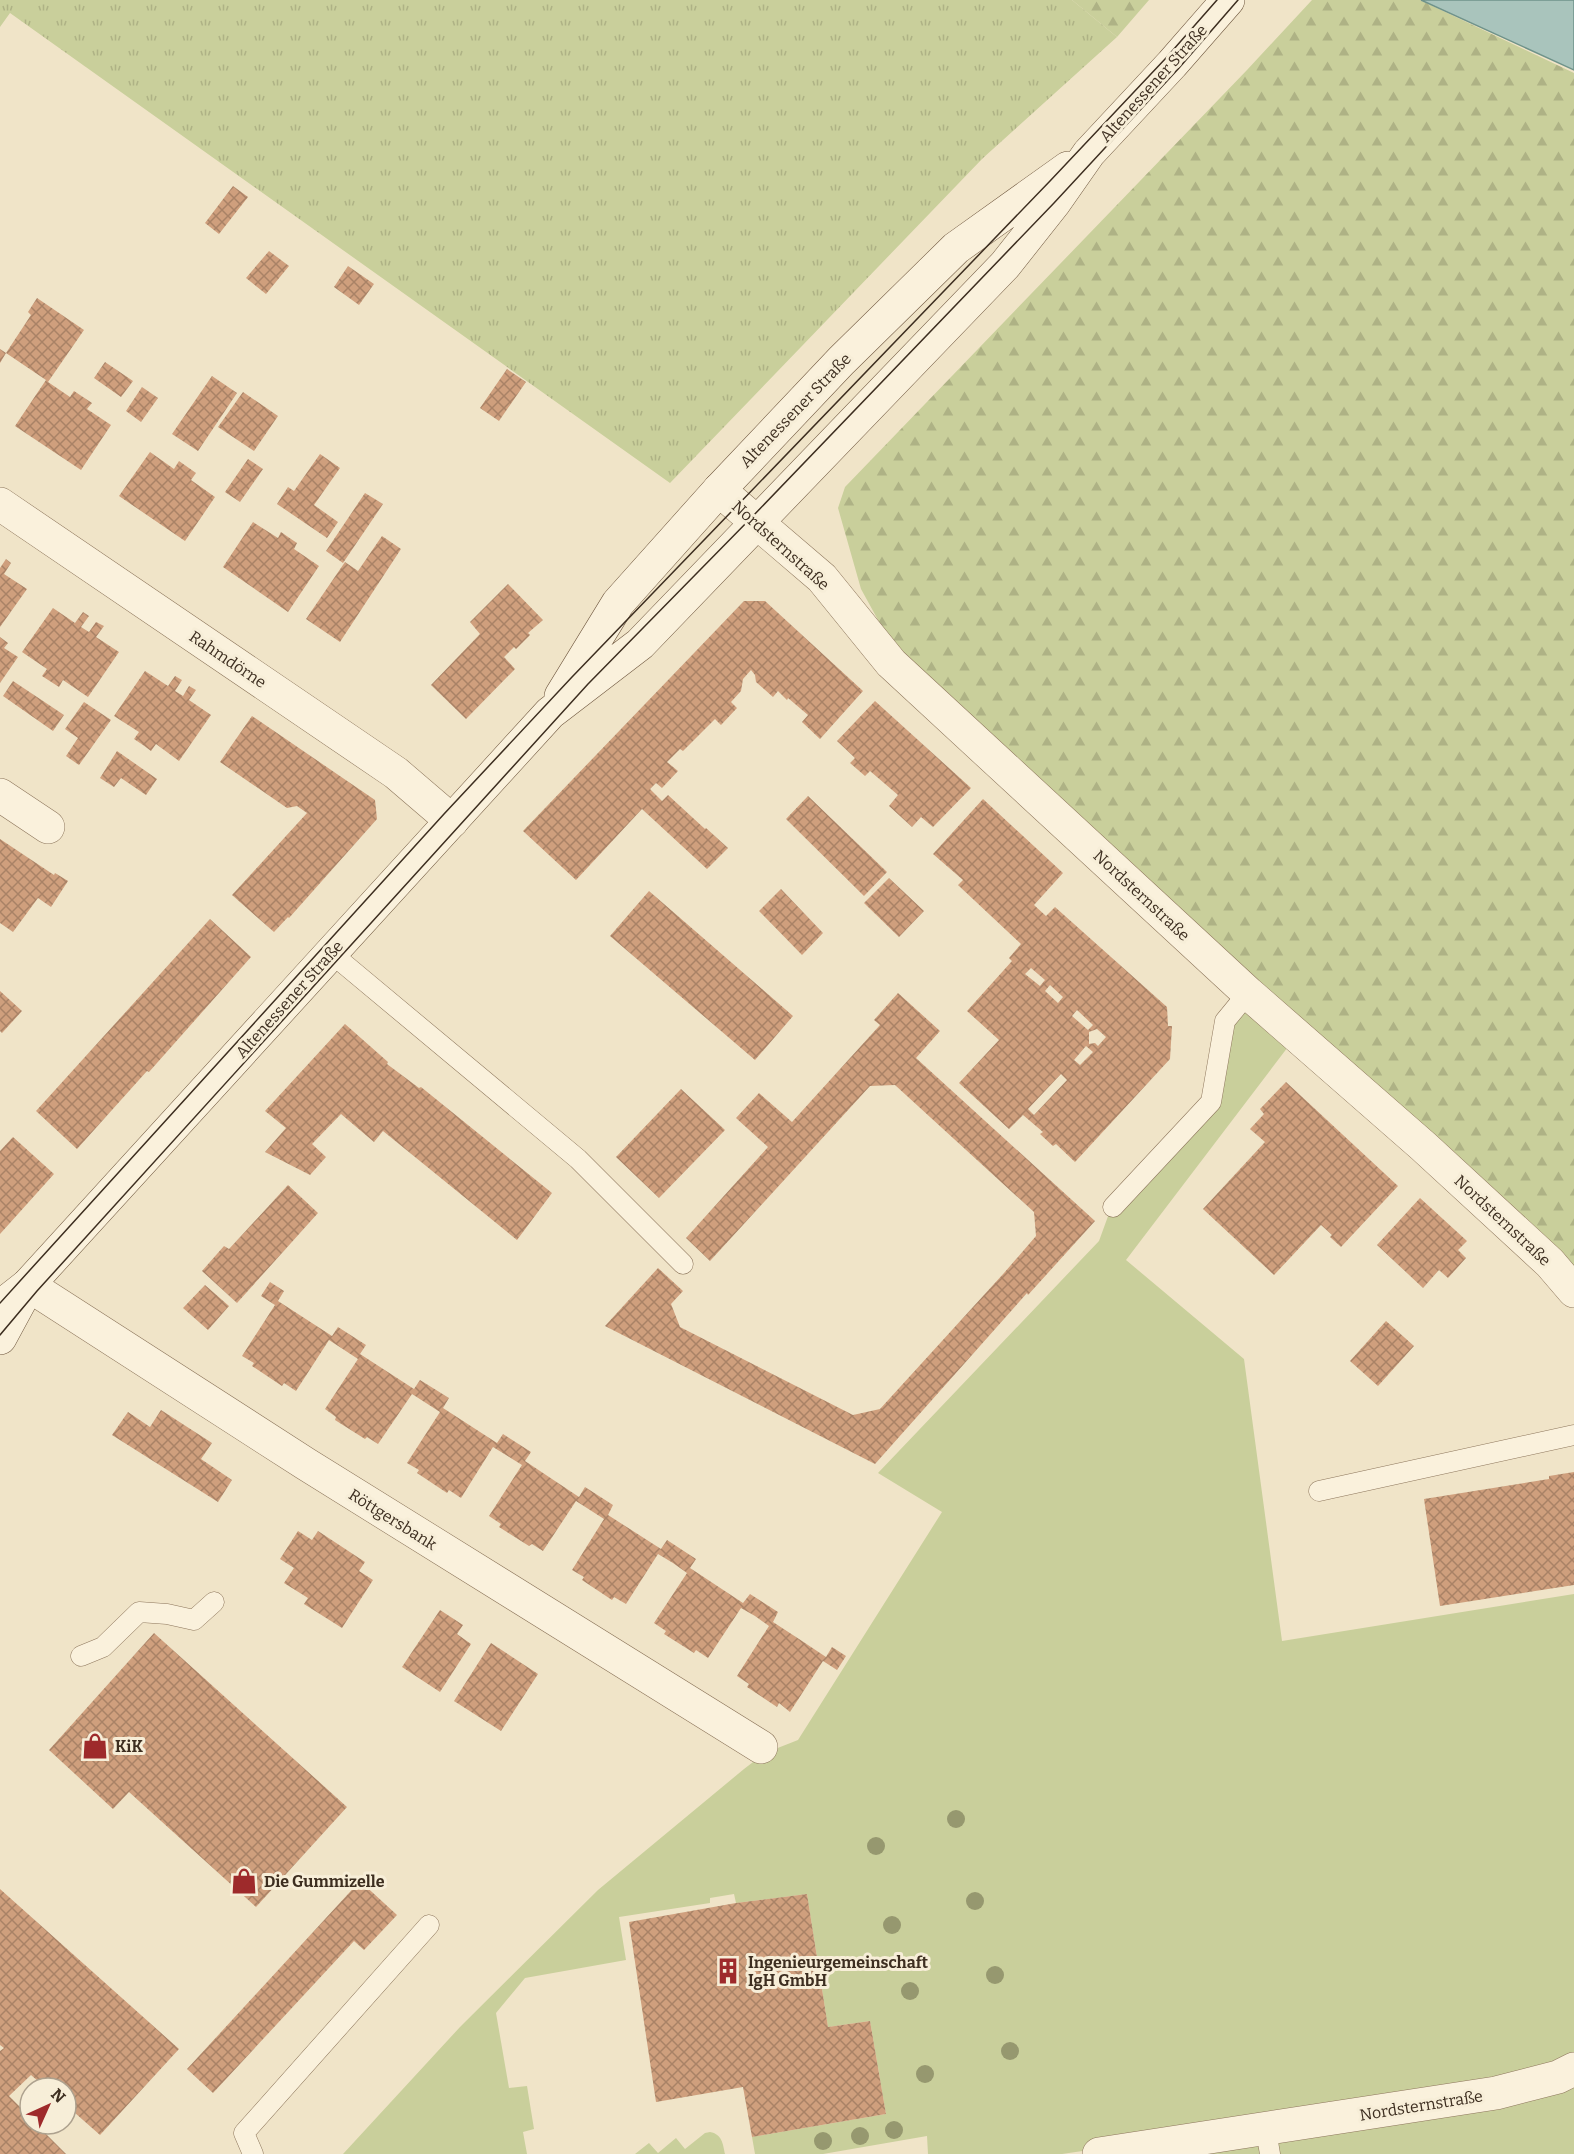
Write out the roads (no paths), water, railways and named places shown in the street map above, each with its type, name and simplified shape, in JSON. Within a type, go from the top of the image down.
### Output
[{"type":"street","name":"Altenessener Straße","points":[[0,1307],[28,1286],[550,713],[640,644],[1005,264],[1054,203],[1089,153],[1172,64],[1222,6]]},
{"type":"street","name":"Altenessener Straße","points":[[550,713],[618,603],[719,490],[841,361],[956,248],[1089,153]]},
{"type":"street","name":"Nordsternstraße","points":[[719,490],[822,578],[891,663],[1248,993],[1424,1146],[1550,1263],[1574,1291]]},
{"type":"street","name":"Rahmdörne","points":[[0,504],[396,773],[452,821]]},
{"type":"street","points":[[0,795],[48,827]]},
{"type":"street","name":"Altenessener Straße","points":[[0,1338],[28,1286]]},
{"type":"street","name":"Röttgersbank","points":[[28,1286],[306,1464],[761,1747]]},
{"type":"street","name":"Nordsternstraße","points":[[1099,2154],[1268,2142],[1496,2093],[1558,2077],[1574,2069]]},
{"type":"lane","points":[[331,953],[578,1159],[683,1264]]},
{"type":"lane","points":[[1113,1208],[1211,1102],[1225,1021],[1248,993]]},
{"type":"lane","points":[[1319,1491],[1574,1435]]},
{"type":"lane","points":[[81,1656],[103,1647],[139,1612],[167,1614],[194,1620],[214,1602]]},
{"type":"lane","points":[[254,2154],[244,2133],[429,1925]]},
{"type":"water","points":[[1421,0],[1574,0],[1574,70]]},
{"type":"tram line","points":[[0,1303],[444,814],[572,677],[1050,181],[1166,58],[1217,0]]},
{"type":"tram line","points":[[0,1335],[37,1291],[588,684],[1054,203],[1179,68],[1238,0]]},
{"type":"place","name":"KiK","points":[[95,1746]]},
{"type":"place","name":"Die Gummizelle","points":[[244,1881]]},
{"type":"place","name":"Ingenieurgemeinschaft IgH GmbH","points":[[728,1971]]}]
